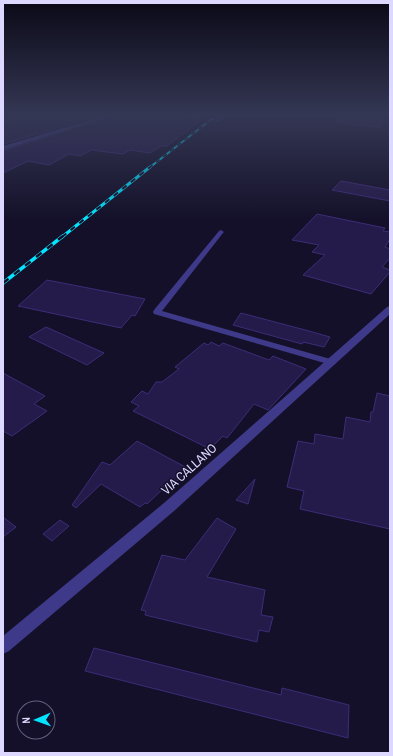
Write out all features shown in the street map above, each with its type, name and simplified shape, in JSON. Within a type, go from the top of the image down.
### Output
[{"type":"street","points":[[221,232],[157,312],[331,362]]},
{"type":"street","name":"VIA CALLANO","points":[[3,646],[169,507],[390,309]]},
{"type":"building","points":[[8,149],[156,149],[150,153],[130,150],[123,154],[91,150],[80,156],[69,154],[49,165],[28,161],[3,173],[3,151]]},
{"type":"building","points":[[341,181],[390,190],[390,201],[332,190]]},
{"type":"building","points":[[317,214],[385,228],[383,231],[390,232],[390,239],[385,247],[390,249],[390,258],[382,267],[390,270],[390,272],[371,294],[303,275],[325,255],[312,252],[319,245],[292,240]]},
{"type":"building","points":[[47,280],[145,299],[135,316],[132,315],[121,328],[18,306]]},
{"type":"building","points":[[241,313],[330,337],[324,347],[303,342],[302,344],[233,325]]},
{"type":"building","points":[[46,327],[104,353],[87,365],[29,337]]},
{"type":"building","points":[[211,342],[219,346],[223,343],[269,360],[273,356],[306,369],[268,410],[254,404],[227,438],[223,436],[210,449],[133,411],[139,406],[131,402],[142,391],[148,394],[156,382],[162,382],[179,369],[175,367],[204,343],[208,345]]},
{"type":"building","points":[[3,373],[45,396],[34,404],[47,411],[12,436],[3,431]]},
{"type":"building","points":[[377,393],[390,396],[390,529],[300,509],[304,491],[287,487],[298,441],[314,444],[315,434],[343,439],[346,417],[370,422],[371,412],[373,412]]},
{"type":"building","points":[[137,441],[189,469],[171,487],[167,485],[147,504],[145,503],[140,507],[101,484],[76,508],[72,505],[102,462],[110,465]]},
{"type":"building","points":[[255,479],[248,504],[236,500]]},
{"type":"building","points":[[3,517],[16,527],[3,537]]},
{"type":"building","points":[[217,518],[236,529],[207,577],[265,590],[261,615],[273,617],[269,632],[259,630],[257,642],[145,615],[146,611],[141,610],[162,555],[185,560]]},
{"type":"building","points":[[60,520],[69,526],[52,541],[43,534]]},
{"type":"building","points":[[94,648],[281,695],[282,688],[349,705],[348,738],[85,671]]},
{"type":"railway","points":[[149,168],[173,149]]},
{"type":"railway","points":[[62,237],[150,167]]},
{"type":"railway","points":[[3,283],[63,236]]}]
